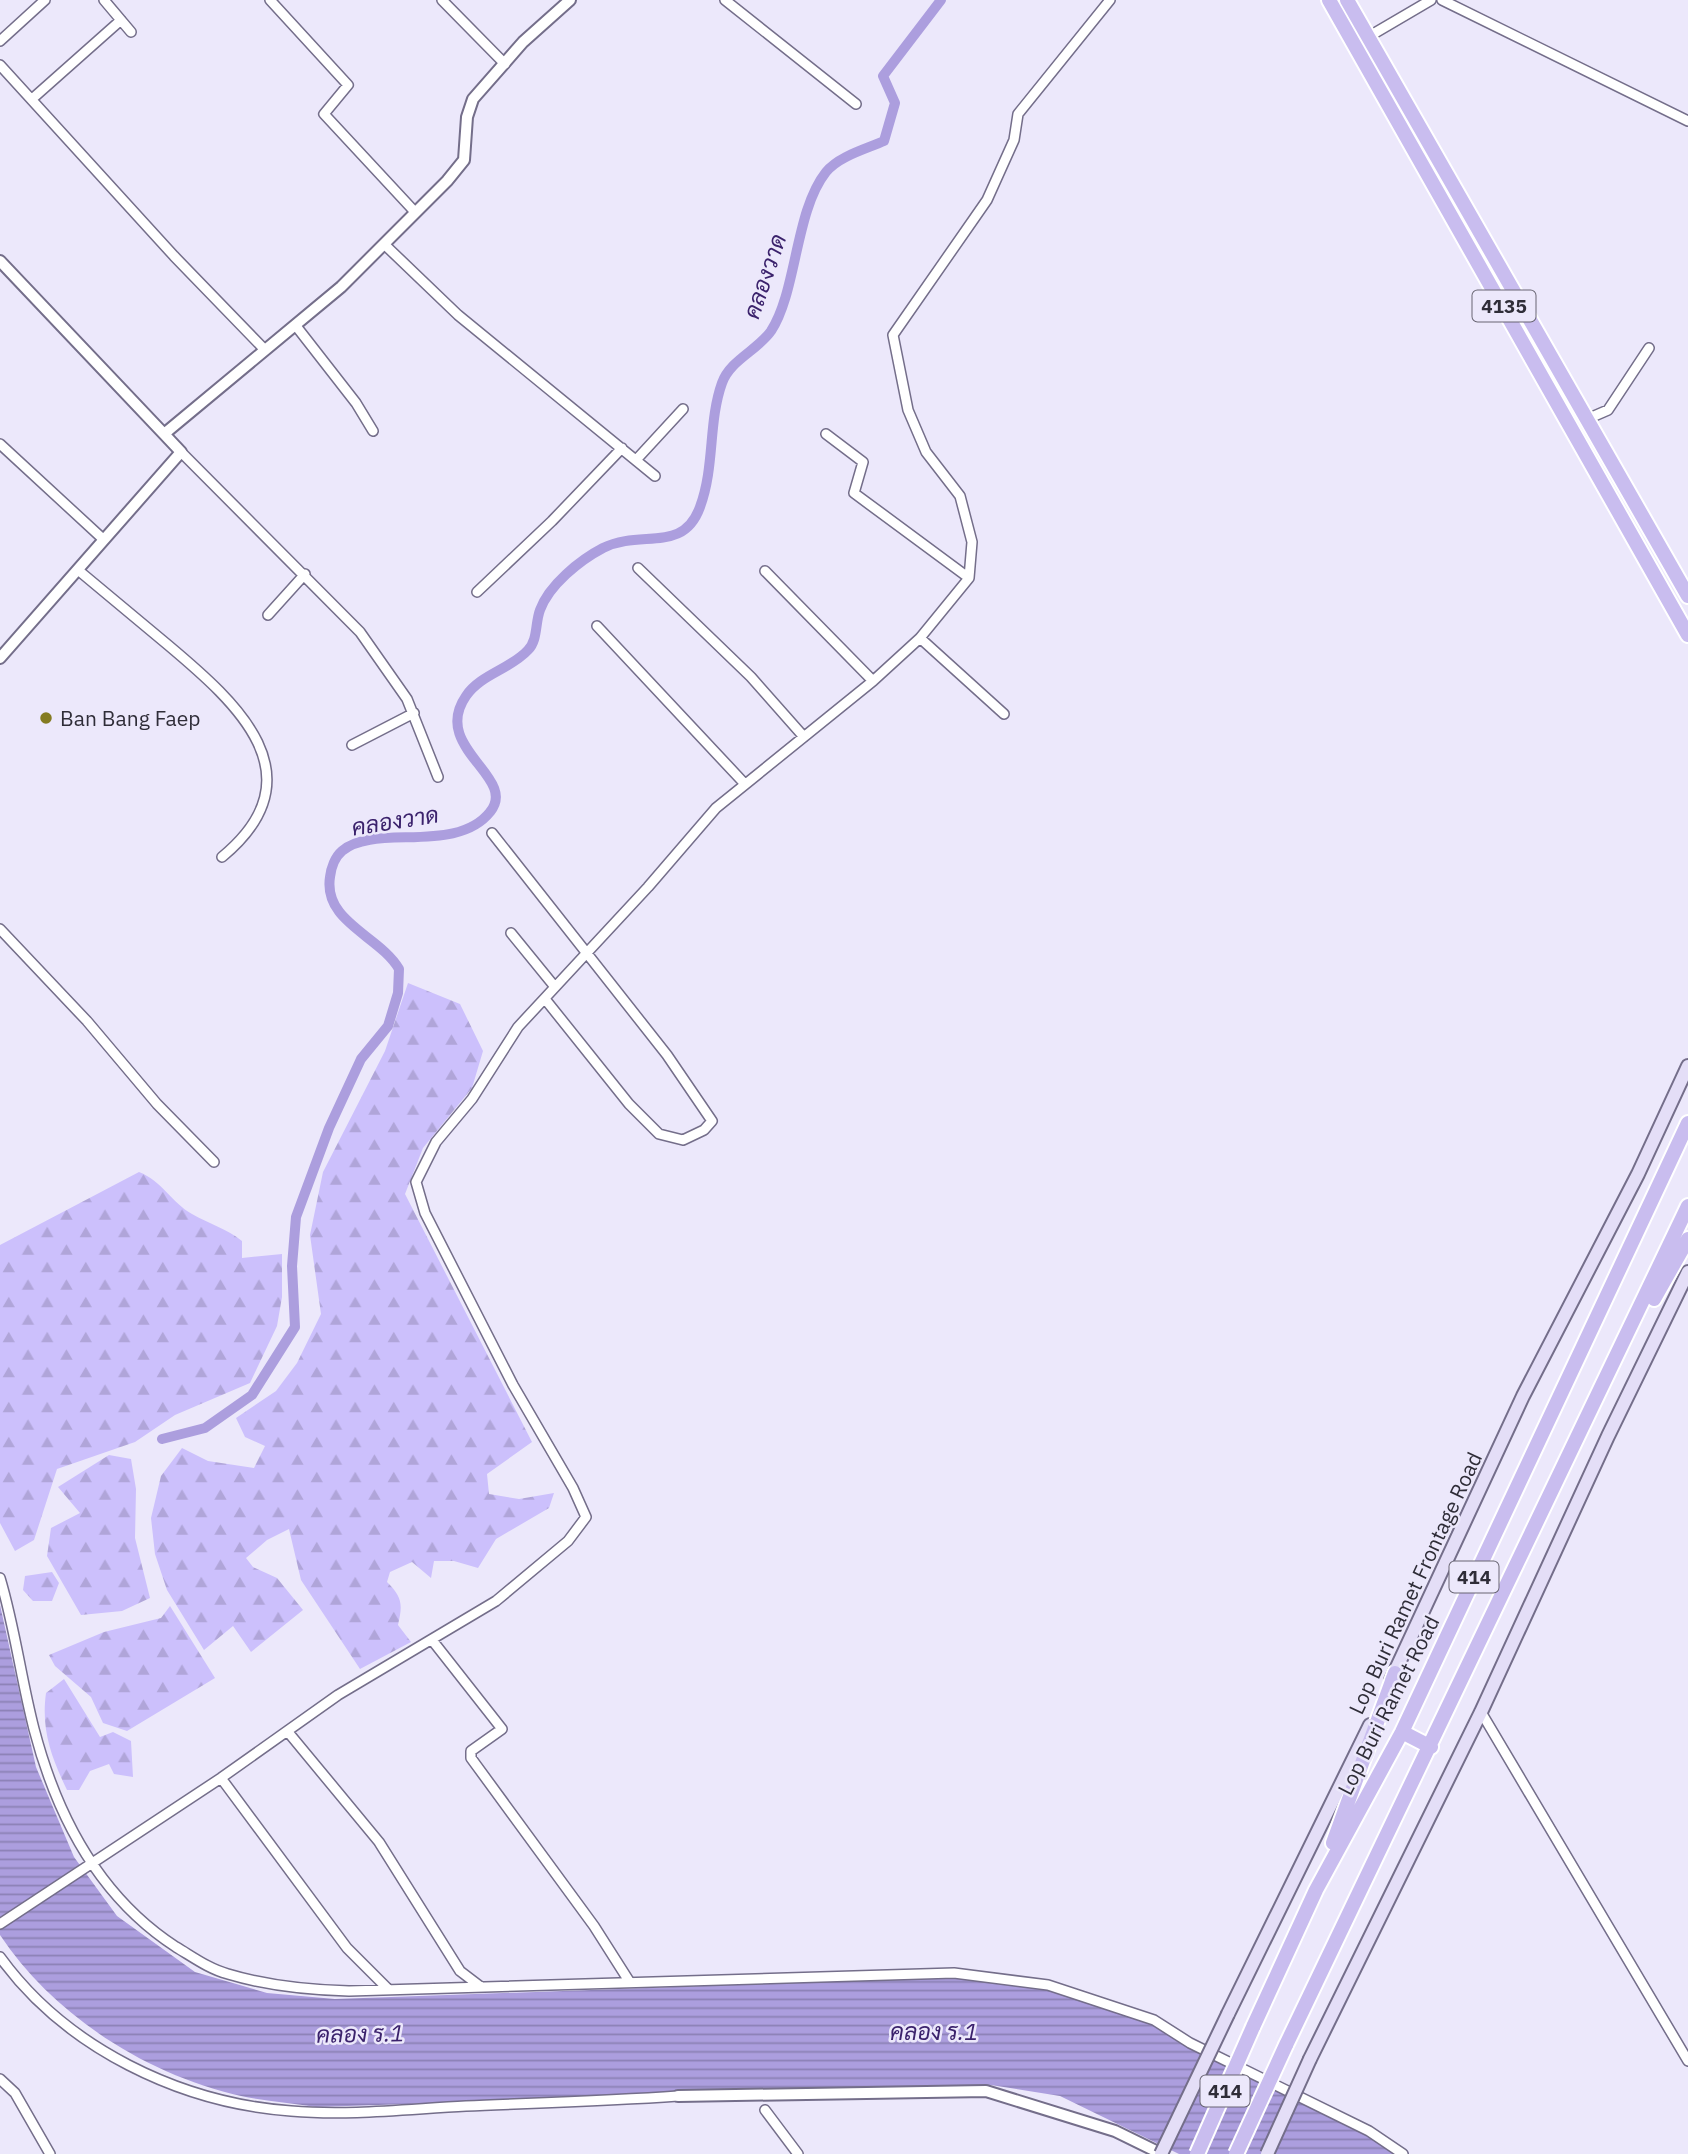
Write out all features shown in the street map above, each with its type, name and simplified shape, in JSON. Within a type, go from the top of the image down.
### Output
[{"type":"main road","name":"4135","points":[[1329,0],[1688,635]]},
{"type":"main road","name":"4135","points":[[1347,0],[1688,596]]},
{"type":"main road","name":"Lop Buri Ramet Frontage Road","points":[[1162,2154],[1395,1673],[1523,1396],[1638,1174],[1688,1066]]},
{"type":"main road","name":"Lop Buri Ramet Road","points":[[1197,2154],[1316,1890],[1402,1732],[1688,1123]]},
{"type":"main road","name":"414","points":[[1236,2154],[1688,1206]]},
{"type":"main road","points":[[1604,1384],[1688,1239]]},
{"type":"main road","points":[[1267,2154],[1310,2059],[1481,1712],[1608,1436],[1688,1273]]},
{"type":"main road","points":[[1316,1890],[1395,1673]]},
{"type":"main road","points":[[1402,1732],[1431,1747]]},
{"type":"street","points":[[0,41],[45,0]]},
{"type":"street","points":[[104,0],[131,32]]},
{"type":"street","points":[[270,0],[348,85],[324,114],[415,212]]},
{"type":"street","points":[[442,0],[505,64]]},
{"type":"street","points":[[164,434],[341,288],[385,245],[464,160],[467,117],[472,99],[523,42],[570,0]]},
{"type":"street","points":[[725,0],[856,104]]},
{"type":"street","points":[[0,1924],[221,1778],[338,1695],[496,1601],[568,1541],[586,1517],[573,1488],[524,1406],[425,1213],[416,1182],[436,1142],[472,1099],[518,1027],[586,955],[716,808],[873,681],[920,638],[969,578],[972,542],[960,496],[926,453],[908,410],[893,335],[986,200],[1014,140],[1018,114],[1110,0]]},
{"type":"street","points":[[1368,37],[1430,0]]},
{"type":"street","points":[[1442,0],[1688,121]]},
{"type":"street","points":[[32,99],[121,20]]},
{"type":"street","points":[[0,65],[174,256],[265,350]]},
{"type":"street","points":[[385,245],[458,315],[655,476]]},
{"type":"street","points":[[0,261],[181,452],[305,573],[373,649],[414,713],[438,777]]},
{"type":"street","points":[[296,326],[356,403],[373,431]]},
{"type":"street","points":[[1585,420],[1608,410],[1649,348]]},
{"type":"street","points":[[636,460],[683,409]]},
{"type":"street","points":[[827,434],[863,462],[854,493],[969,578]]},
{"type":"street","points":[[0,444],[103,539]]},
{"type":"street","points":[[477,592],[552,521],[622,448]]},
{"type":"street","points":[[1,654],[181,452]]},
{"type":"street","points":[[638,568],[751,677],[804,737]]},
{"type":"street","points":[[78,570],[218,687],[248,723],[266,773],[266,798],[251,829],[222,857]]},
{"type":"street","points":[[765,571],[873,681]]},
{"type":"street","points":[[268,615],[305,573]]},
{"type":"street","points":[[597,626],[744,783]]},
{"type":"street","points":[[920,638],[1004,714]]},
{"type":"street","points":[[352,746],[414,713]]},
{"type":"street","points":[[492,833],[667,1055],[712,1121],[704,1130],[683,1140],[659,1134],[621,1094],[545,999]]},
{"type":"street","points":[[0,929],[87,1021],[157,1104],[214,1162]]},
{"type":"street","points":[[511,933],[555,987]]},
{"type":"street","points":[[0,1578],[43,1760],[59,1801],[91,1864],[117,1899],[138,1919],[201,1962],[226,1974],[300,1990],[390,1990],[954,1973],[1048,1985],[1154,2020],[1191,2043],[1369,2131],[1403,2154]]},
{"type":"street","points":[[432,1640],[502,1729],[471,1751],[471,1758],[594,1926],[629,1981]]},
{"type":"street","points":[[1481,1712],[1688,2061]]},
{"type":"street","points":[[288,1732],[379,1842],[460,1971],[481,1987]]},
{"type":"street","points":[[221,1778],[348,1948],[390,1990]]},
{"type":"street","points":[[0,1957],[60,2019],[118,2060],[198,2094],[238,2104],[291,2111],[349,2112],[678,2096],[986,2091],[1115,2131],[1162,2154]]},
{"type":"street","points":[[0,2079],[15,2093],[50,2154]]},
{"type":"street","points":[[765,2110],[798,2154]]},
{"type":"green space","points":[[408,983],[460,1004],[483,1051],[472,1088],[423,1148],[405,1194],[532,1442],[487,1474],[489,1494],[519,1499],[554,1493],[549,1508],[496,1539],[478,1568],[454,1561],[434,1561],[431,1578],[412,1562],[390,1572],[387,1582],[400,1601],[398,1625],[411,1642],[360,1669],[301,1580],[289,1529],[267,1540],[246,1558],[253,1567],[277,1578],[303,1610],[251,1652],[233,1626],[204,1650],[167,1590],[155,1554],[151,1518],[161,1476],[182,1448],[208,1461],[254,1468],[265,1446],[245,1437],[236,1418],[276,1391],[297,1363],[321,1314],[310,1235],[323,1172],[385,1051]]},
{"type":"green space","points":[[139,1172],[154,1181],[185,1209],[242,1241],[242,1258],[282,1254],[282,1297],[277,1326],[250,1383],[175,1415],[135,1442],[57,1469],[34,1540],[15,1551],[0,1523],[0,1245]]},
{"type":"green space","points":[[109,1455],[131,1459],[136,1489],[135,1538],[150,1598],[122,1611],[81,1615],[47,1556],[51,1528],[80,1513],[58,1487]]},
{"type":"green space","points":[[52,1572],[59,1583],[52,1601],[33,1601],[23,1590],[25,1576]]},
{"type":"green space","points":[[170,1606],[215,1678],[127,1731],[103,1723],[91,1697],[55,1666],[49,1655],[104,1632],[161,1618]]},
{"type":"green space","points":[[64,1679],[100,1737],[113,1732],[131,1741],[133,1777],[114,1774],[109,1764],[90,1771],[79,1790],[67,1790],[52,1754],[45,1719],[46,1693]]},
{"type":"water","name":"คลอง ร.1","points":[[0,1605],[36,1767],[74,1857],[117,1916],[195,1972],[267,1993],[335,1999],[958,1977],[1048,1989],[1148,2021],[1368,2134],[1398,2154],[1179,2154],[1060,2096],[991,2085],[316,2107],[241,2096],[171,2073],[106,2038],[75,2016],[22,1964],[0,1935]]},
{"type":"waterway","name":"คลองวาด","points":[[162,1439],[205,1428],[252,1395],[295,1327],[292,1266],[296,1217],[329,1128],[361,1059],[388,1026],[398,993],[399,969],[390,957],[355,928],[335,906],[330,893],[330,877],[335,859],[342,851],[356,843],[374,839],[437,836],[457,832],[475,825],[490,812],[496,799],[493,786],[465,746],[459,731],[458,714],[466,696],[480,682],[528,650],[544,601],[550,591],[575,566],[603,548],[632,540],[672,536],[683,531],[693,521],[705,492],[715,413],[722,383],[731,368],[771,331],[780,314],[808,208],[826,172],[845,157],[884,141],[895,103],[883,76],[941,0]]},
{"type":"place","name":"Ban Bang Faep","points":[[46,718]]}]
